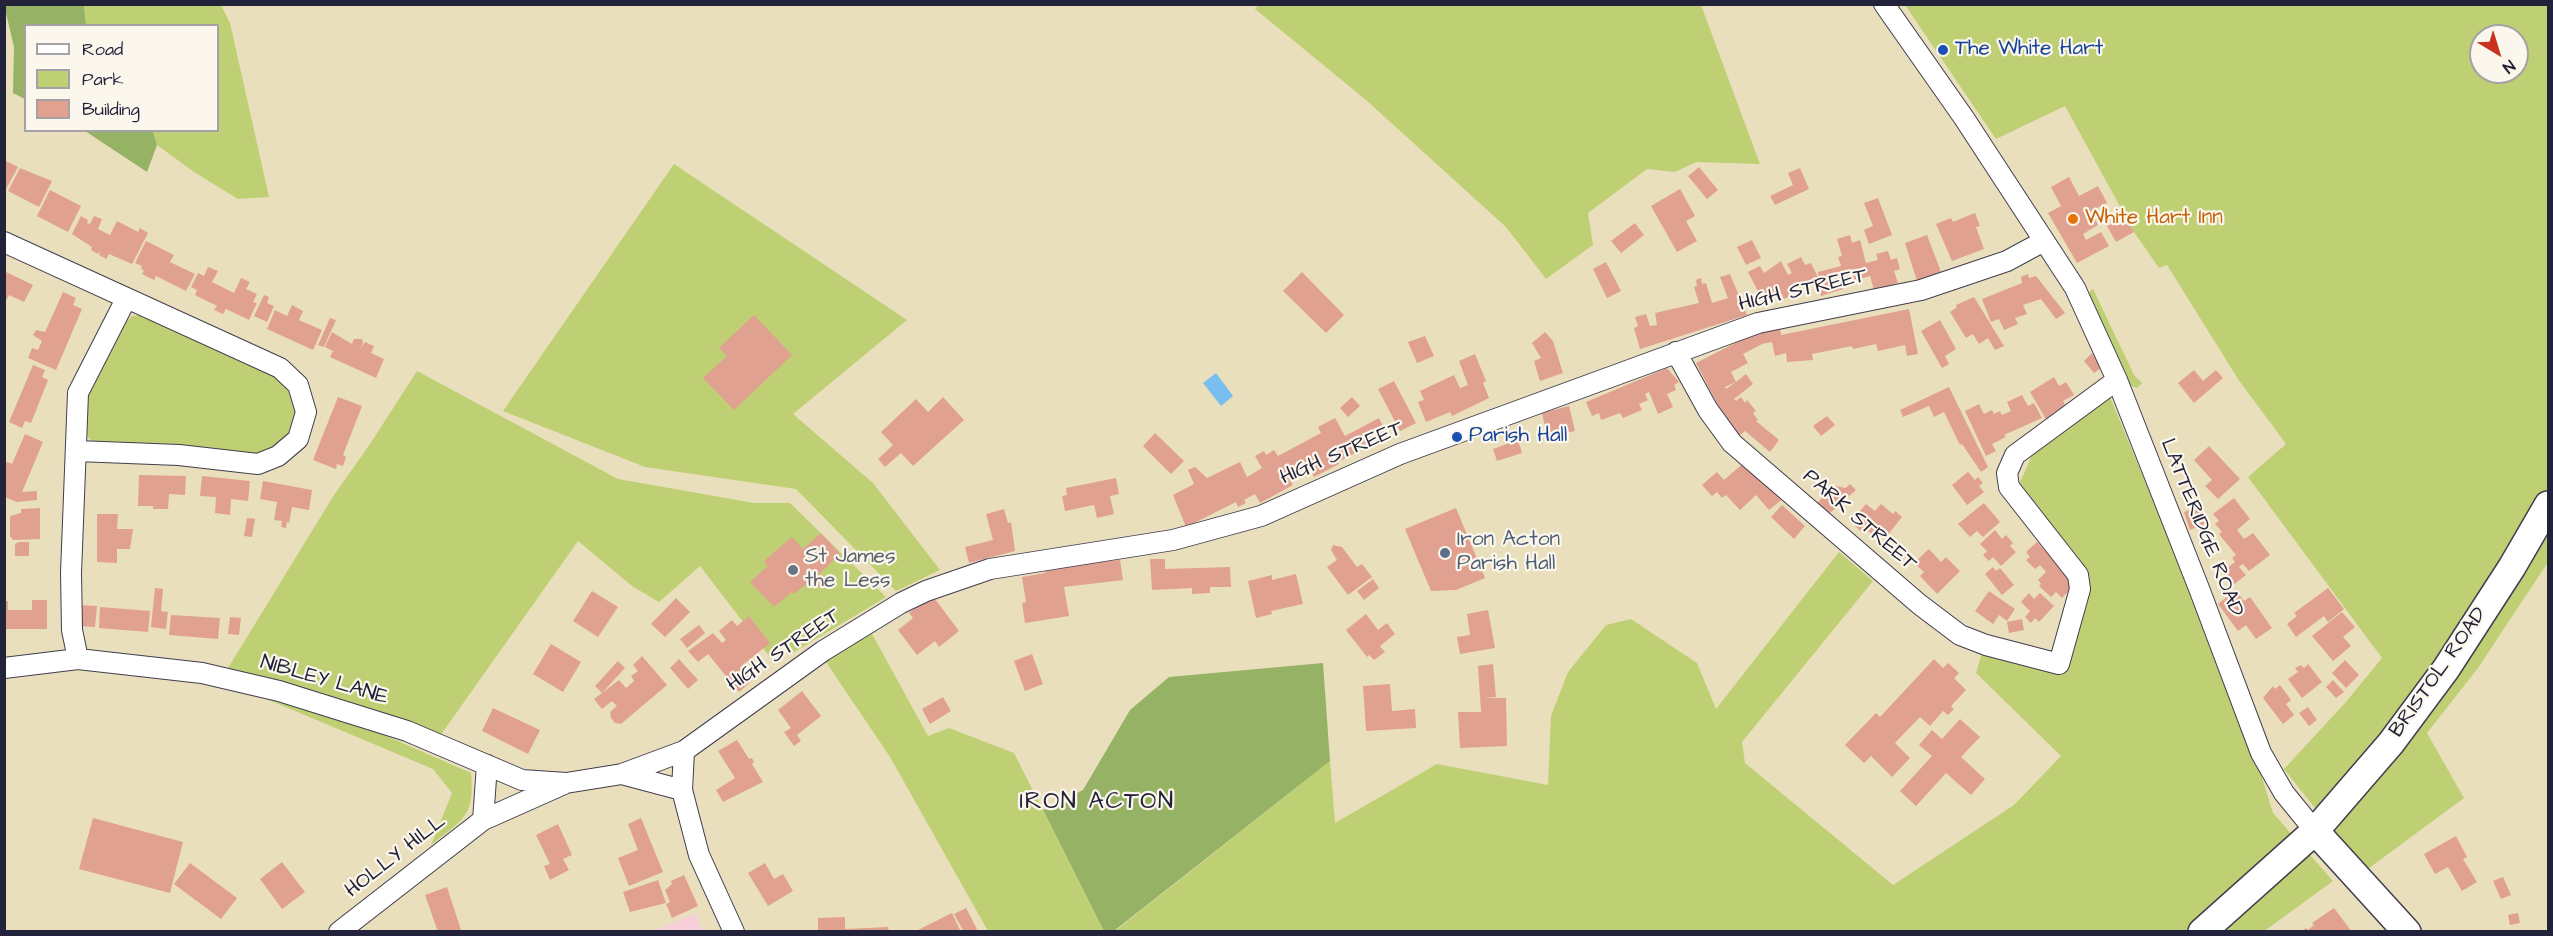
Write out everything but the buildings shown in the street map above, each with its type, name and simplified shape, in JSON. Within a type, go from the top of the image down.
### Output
[{"type":"main road","name":"BRISTOL ROAD","points":[[2202,932],[2315,831],[2391,743],[2446,669],[2512,567],[2548,505]]},
{"type":"main road","points":[[2315,831],[2407,932]]},
{"type":"street","name":"LATTERIDGE ROAD","points":[[1884,4],[1964,118],[2075,288],[2117,380],[2261,753],[2284,793],[2315,831]]},
{"type":"street","name":"HIGH STREET","points":[[684,751],[823,651],[901,603],[926,591],[990,569],[1173,540],[1261,516],[1400,453],[1758,323],[1921,290],[2007,261],[2044,241]]},
{"type":"street","points":[[4,242],[280,368],[298,385],[306,412],[298,439],[278,456],[258,464],[179,455],[77,451]]},
{"type":"street","points":[[78,660],[72,630],[71,573],[78,393],[126,299]]},
{"type":"street","name":"PARK STREET","points":[[1676,352],[1708,410],[1732,443],[1919,604],[1960,635],[1986,645],[2059,664],[2080,589],[2078,575],[2009,487],[2007,473],[2015,455],[2117,380]]},
{"type":"street","name":"NIBLEY LANE","points":[[4,668],[78,660],[202,674],[279,691],[407,731],[522,780],[566,783],[622,774],[684,751]]},
{"type":"street","points":[[684,751],[682,790],[699,855],[734,932]]},
{"type":"street","points":[[483,820],[487,765]]},
{"type":"street","name":"NIBLEY LANE","points":[[622,774],[682,790]]},
{"type":"street","name":"HOLLY HILL","points":[[339,932],[483,820],[566,783]]},
{"type":"shaded area","points":[[695,913],[703,931],[654,931]]},
{"type":"green space","points":[[1259,4],[1701,5],[1760,164],[1696,162],[1675,172],[1647,169],[1588,213],[1593,245],[1546,279],[1506,227],[1366,100],[1255,9]]},
{"type":"green space","points":[[4,5],[84,5],[86,24],[24,24],[24,98],[13,93],[14,47]]},
{"type":"green space","points":[[84,5],[221,5],[230,23],[269,197],[238,199],[194,172],[157,145],[153,132],[219,132],[219,24],[86,24]]},
{"type":"green space","points":[[1905,5],[2548,5],[2548,562],[2478,668],[2427,733],[2464,798],[2365,871],[2284,769],[2345,703],[2382,658],[2248,477],[2286,444],[2238,379],[2167,265],[2159,268],[2134,232],[2065,106],[1996,139]]},
{"type":"green space","points":[[87,132],[153,132],[157,145],[147,172]]},
{"type":"green space","points":[[674,164],[907,320],[793,414],[873,483],[940,570],[896,591],[796,489],[645,467],[503,411]]},
{"type":"green space","points":[[2093,289],[2134,375],[2142,383],[2137,388],[2126,384],[2089,299],[2090,291]]},
{"type":"green space","points":[[147,315],[279,373],[297,397],[298,423],[285,442],[270,453],[245,457],[97,446],[83,432],[86,395],[122,326],[132,316]]},
{"type":"green space","points":[[417,371],[618,479],[754,503],[790,503],[886,597],[791,654],[782,645],[770,657],[700,566],[659,602],[632,586],[578,541],[440,736],[282,683],[228,668],[334,495]]},
{"type":"green space","points":[[2110,397],[2208,633],[2260,771],[2273,813],[2333,881],[2263,932],[1114,932],[1330,761],[1335,823],[1437,764],[1548,785],[1551,716],[1568,672],[1606,625],[1631,619],[1697,663],[1716,709],[1839,552],[1873,581],[1742,742],[1745,763],[1893,885],[2014,805],[2061,756],[1976,673],[1982,652],[2061,675],[2088,588],[2018,487],[2032,455]]},
{"type":"green space","points":[[871,632],[928,736],[949,728],[1014,753],[1104,931],[988,931],[890,757],[826,662]]},
{"type":"green space","points":[[1323,663],[1330,761],[1114,931],[1104,931],[1043,810],[1083,790],[1130,710],[1169,677]]},
{"type":"green space","points":[[257,695],[368,728],[471,773],[472,788],[469,808],[459,822],[431,845],[452,793],[433,769]]},
{"type":"water","points":[[1216,373],[1233,396],[1221,406],[1203,383]]},
{"type":"place","name":"The White Hart","points":[[1943,50]]},
{"type":"place","name":"White Hart Inn","points":[[2073,219]]},
{"type":"place","name":"Parish Hall","points":[[1457,437]]},
{"type":"place","name":"Iron Acton Parish Hall","points":[[1445,553]]},
{"type":"place","name":"St James the Less","points":[[793,570]]},
{"type":"district","name":"IRON ACTON","points":[[1097,803]]}]
